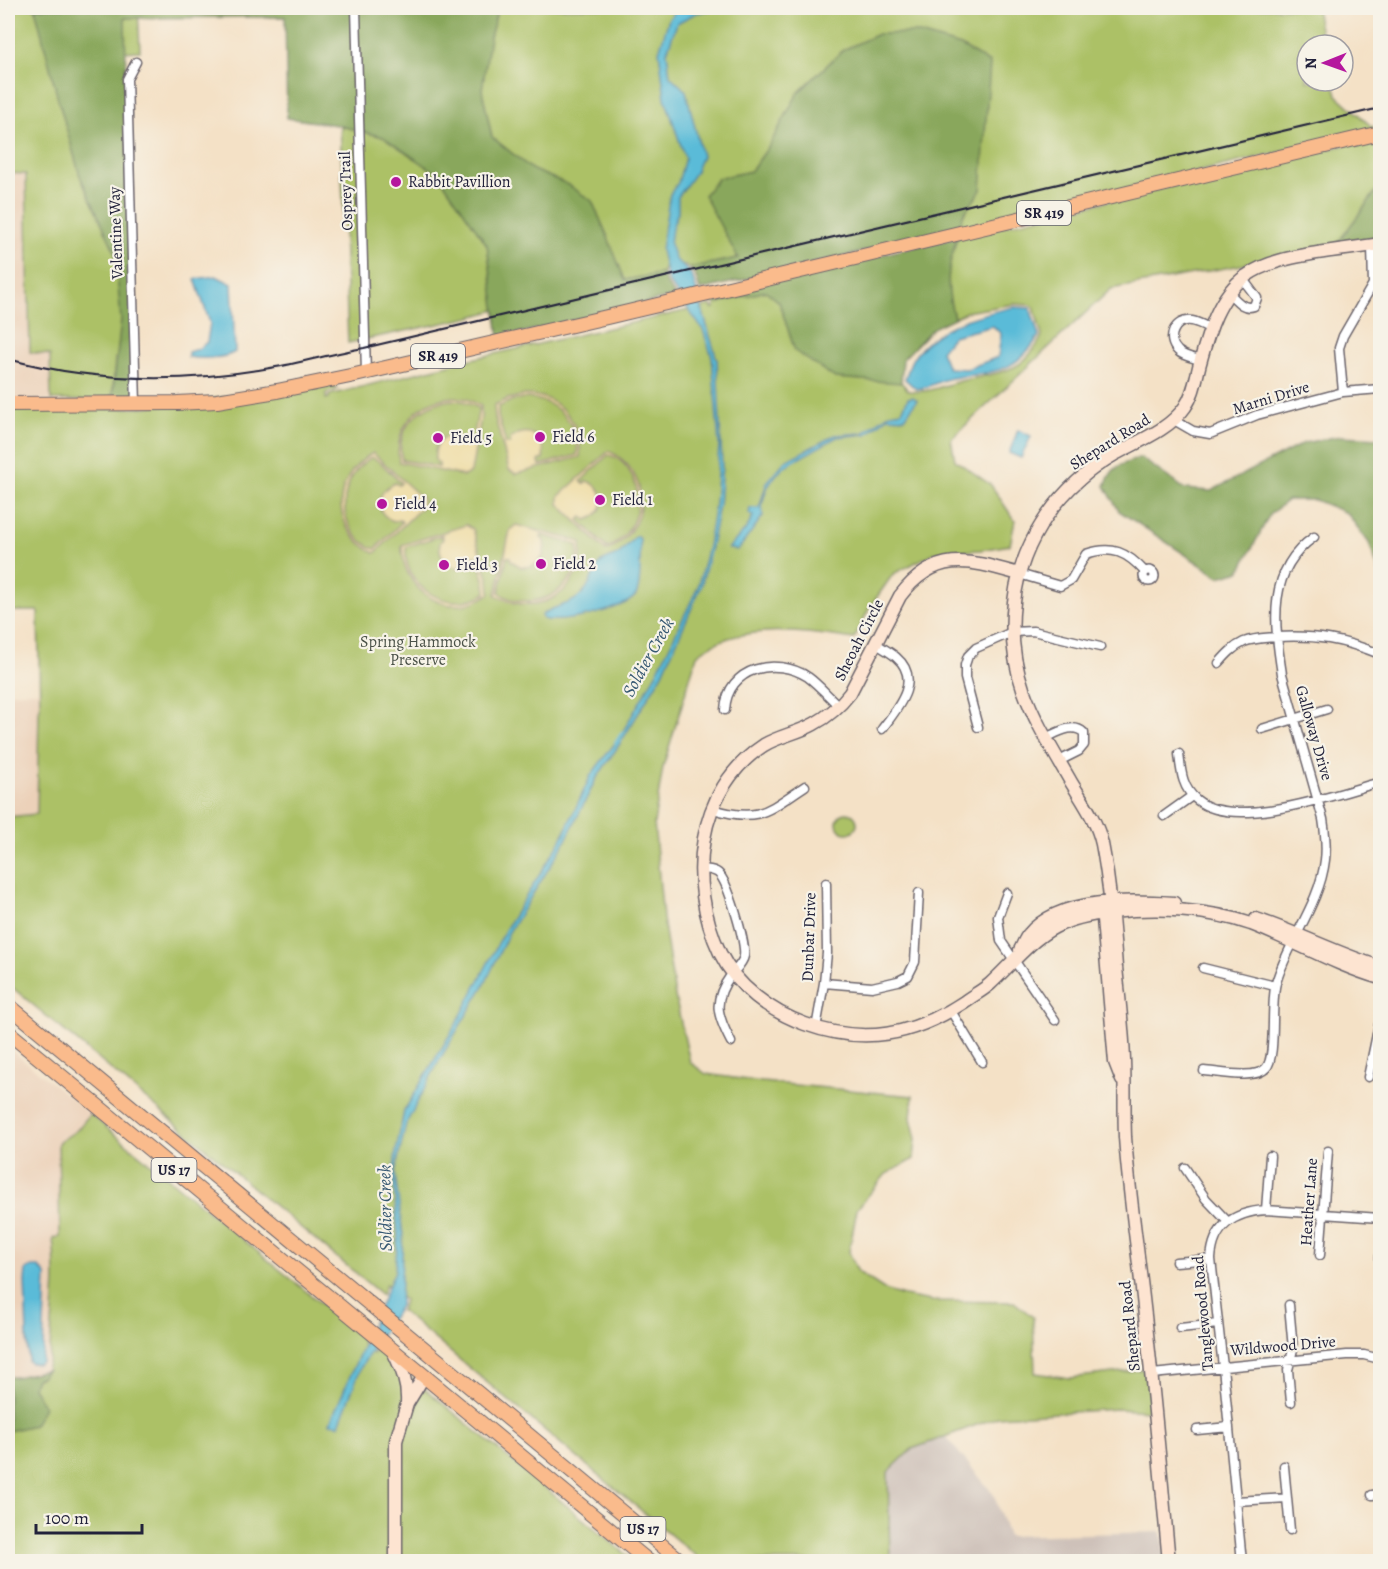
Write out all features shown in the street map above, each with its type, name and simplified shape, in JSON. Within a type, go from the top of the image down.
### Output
[{"type":"main road","name":"SR 419","points":[[8,404],[136,405],[235,399],[366,373],[1380,133]]},
{"type":"main road","name":"US 17","points":[[8,1005],[682,1562]]},
{"type":"main road","name":"US 17","points":[[8,1032],[649,1562]]},
{"type":"main road","points":[[411,1338],[424,1366],[424,1376],[442,1373],[462,1380]]},
{"type":"street","name":"Osprey Trail","points":[[356,8],[366,373]]},
{"type":"street","name":"Valentine Way","points":[[136,62],[127,80],[136,405]]},
{"type":"street","name":"Shepard Road","points":[[1169,1562],[1152,1374],[1125,1139],[1124,1062],[1107,908],[1102,882],[1105,870],[1102,845],[1097,827],[1045,738],[1022,692],[1014,655],[1012,632],[1014,601],[1019,574],[1041,523],[1073,485],[1112,456],[1174,420],[1185,406],[1193,392],[1210,329],[1229,293],[1242,278],[1273,262],[1376,245]]},
{"type":"street","points":[[1343,392],[1339,348],[1343,336],[1373,284],[1376,245]]},
{"type":"street","points":[[1229,293],[1242,306],[1247,308],[1254,306],[1256,294],[1242,278]]},
{"type":"street","points":[[1200,360],[1180,353],[1174,346],[1173,330],[1179,324],[1192,321],[1210,329]]},
{"type":"street","name":"Marni Drive","points":[[1174,420],[1193,431],[1210,434],[1257,415],[1343,392],[1380,389]]},
{"type":"street","name":"Galloway Drive","points":[[1204,1071],[1256,1074],[1268,1066],[1272,1058],[1272,1014],[1275,986],[1294,938],[1316,893],[1326,859],[1326,835],[1281,674],[1277,637],[1276,605],[1284,571],[1293,556],[1314,537]]},
{"type":"street","points":[[1019,574],[1060,586],[1071,580],[1086,554],[1110,550],[1122,552],[1145,572]]},
{"type":"street","name":"Sheoah Circle","points":[[1019,574],[970,561],[940,565],[926,570],[909,584],[900,596],[850,693],[839,706],[813,725],[767,743],[735,769],[724,784],[713,809],[704,841],[701,869],[702,901],[718,949],[733,973],[759,1000],[792,1020],[833,1033],[885,1035],[921,1025],[951,1011],[988,986],[1054,927],[1107,908],[1200,913],[1250,924],[1294,938]]},
{"type":"street","points":[[978,727],[965,678],[965,664],[968,656],[976,648],[1012,632],[1033,631],[1100,647]]},
{"type":"street","points":[[1219,663],[1232,649],[1256,638],[1319,636],[1356,644],[1380,654]]},
{"type":"street","points":[[876,644],[903,664],[908,681],[904,699],[882,729]]},
{"type":"street","points":[[725,710],[727,692],[734,681],[742,675],[768,666],[796,671],[809,678],[839,706]]},
{"type":"street","points":[[1262,729],[1327,709]]},
{"type":"street","points":[[1045,738],[1074,727],[1084,733],[1084,745],[1059,761]]},
{"type":"street","points":[[1179,754],[1185,784],[1192,796],[1209,806],[1223,810],[1246,812],[1271,810],[1380,782]]},
{"type":"street","points":[[713,809],[738,815],[755,814],[772,807],[805,786]]},
{"type":"street","points":[[1164,816],[1192,796]]},
{"type":"street","points":[[701,869],[714,870],[722,877],[738,919],[744,957],[721,989],[718,997],[720,1020],[731,1042]]},
{"type":"street","name":"Dunbar Drive","points":[[816,1028],[827,953],[826,883]]},
{"type":"street","points":[[824,983],[872,987],[898,981],[908,976],[915,962],[919,893]]},
{"type":"street","points":[[1007,893],[998,917],[1001,941],[1013,962],[1055,1020]]},
{"type":"street","points":[[1294,938],[1380,967]]},
{"type":"street","points":[[1294,938],[1353,970],[1380,978]]},
{"type":"street","points":[[1203,968],[1275,986]]},
{"type":"street","points":[[951,1011],[982,1062]]},
{"type":"street","points":[[1368,1077],[1380,1020]]},
{"type":"street","name":"Heather Lane","points":[[1320,1255],[1328,1151]]},
{"type":"street","points":[[1266,1210],[1270,1156]]},
{"type":"street","points":[[1185,1168],[1206,1199],[1228,1222],[1241,1214],[1266,1210],[1380,1218]]},
{"type":"street","name":"Tanglewood Road","points":[[1228,1222],[1220,1230],[1215,1240],[1211,1259],[1242,1562]]},
{"type":"street","points":[[1380,1256],[1380,1262]]},
{"type":"street","points":[[1176,1262],[1211,1259]]},
{"type":"street","points":[[1289,1305],[1293,1349],[1288,1370],[1291,1402]]},
{"type":"street","points":[[1179,1328],[1218,1324]]},
{"type":"street","points":[[389,1347],[403,1370],[408,1394],[396,1441],[396,1562]]},
{"type":"street","name":"Wildwood Drive","points":[[1152,1374],[1347,1355],[1364,1355],[1380,1359]]},
{"type":"street","points":[[407,1404],[424,1376]]},
{"type":"street","points":[[1197,1430],[1229,1427]]},
{"type":"street","points":[[1284,1466],[1290,1530]]},
{"type":"street","points":[[1236,1501],[1287,1498]]},
{"type":"shaded area","points":[[8,173],[47,174],[51,400],[8,401]]},
{"type":"shaded area","points":[[40,691],[37,815],[8,817],[8,693]]},
{"type":"shaded area","points":[[8,1048],[90,1114],[58,1155],[60,1238],[53,1238],[58,1281],[49,1349],[50,1364],[47,1370],[16,1377],[8,1377]]},
{"type":"shaded area","points":[[946,1437],[994,1495],[1008,1536],[1162,1532],[1165,1561],[885,1561],[887,1473],[912,1449]]},
{"type":"green space","points":[[8,8],[138,8],[140,51],[119,52],[126,358],[115,358],[112,401],[51,400],[50,355],[30,352],[26,174],[8,173]]},
{"type":"green space","points":[[35,8],[498,8],[490,37],[482,90],[492,137],[533,170],[565,183],[592,201],[625,280],[663,273],[665,281],[675,296],[499,338],[487,245],[438,174],[383,137],[337,125],[287,118],[285,17],[125,18],[135,401],[112,401],[121,320],[115,252],[80,176]]},
{"type":"green space","points":[[336,8],[1316,8],[1321,33],[1295,33],[1295,93],[1336,93],[1371,126],[1380,128],[959,229],[963,215],[977,196],[735,253],[738,258],[689,268],[686,265],[663,270],[663,273],[554,294],[467,318],[348,343]]},
{"type":"green space","points":[[916,33],[961,46],[990,63],[981,190],[963,215],[959,229],[700,290],[695,274],[689,268],[738,258],[704,195],[718,178],[751,171],[769,146],[798,93],[843,50],[878,34]]},
{"type":"green space","name":"Spring Hammock Preserve","points":[[1380,137],[1380,186],[1334,248],[1111,289],[951,439],[955,460],[991,485],[1015,521],[1010,545],[980,550],[934,553],[893,574],[870,607],[854,639],[794,632],[751,633],[713,644],[697,655],[663,767],[654,823],[663,918],[675,996],[690,1062],[706,1074],[762,1082],[913,1096],[911,1118],[916,1139],[914,1159],[886,1174],[857,1209],[849,1252],[858,1272],[887,1291],[904,1296],[931,1301],[1014,1302],[1033,1317],[1035,1373],[1070,1378],[1147,1369],[1151,1411],[1116,1409],[998,1417],[912,1449],[888,1472],[890,1561],[702,1561],[401,1311],[404,1300],[386,1284],[382,1295],[8,984],[8,817],[37,814],[40,709],[38,611],[8,611],[8,408],[136,408],[331,384],[338,389],[326,393],[326,399],[329,395],[472,359],[711,305],[715,308],[715,304],[721,302],[766,291],[771,295],[957,237]],"holes":[[[1014,304],[1034,307],[1042,336],[1022,362],[1003,371],[932,390],[909,391],[862,338],[951,307],[954,318],[966,312]]]},
{"type":"green space","points":[[1380,186],[1380,241],[1334,248]]},
{"type":"green space","points":[[957,237],[948,277],[954,318],[933,328],[903,359],[901,383],[835,378],[795,351],[779,302],[766,291],[715,304],[704,303],[702,297]]},
{"type":"green space","points":[[1340,436],[1380,438],[1380,574],[1369,543],[1347,513],[1315,500],[1288,500],[1270,514],[1240,571],[1219,577],[1119,511],[1105,486],[1114,469],[1141,458],[1185,489],[1211,491],[1304,443]]},
{"type":"green space","points":[[847,813],[854,816],[857,823],[854,830],[847,833],[840,830],[837,823],[840,816]]},
{"type":"green space","points":[[90,1114],[363,1338],[361,1343],[373,1354],[376,1349],[634,1561],[8,1561],[8,1384],[43,1376],[47,1366],[55,1287],[53,1238],[60,1237],[58,1143],[77,1130]]},
{"type":"green space","points":[[47,1370],[43,1376],[36,1378],[33,1387],[44,1407],[34,1425],[8,1431],[8,1377]]},
{"type":"sand","points":[[525,395],[537,396],[558,406],[573,422],[580,445],[580,457],[516,474],[509,470],[494,405]],"holes":[[[527,398],[538,400],[557,409],[571,424],[577,444],[577,455],[540,465],[539,461],[543,459],[542,444],[535,435],[523,433],[510,439],[510,444],[506,444],[498,416],[498,407],[513,400]]]},
{"type":"sand","points":[[455,397],[467,399],[481,406],[471,472],[464,476],[399,462],[398,449],[405,426],[420,409],[442,399]],"holes":[[[463,401],[479,408],[472,445],[469,445],[468,441],[462,437],[444,438],[436,446],[435,460],[439,467],[402,460],[402,437],[406,427],[413,419],[430,406],[441,402]]]},
{"type":"sand","points":[[609,451],[623,461],[633,473],[639,487],[638,516],[631,530],[621,542],[606,551],[559,504],[559,496]],"holes":[[[608,455],[622,462],[631,474],[638,498],[633,522],[627,533],[607,548],[579,520],[582,517],[586,520],[593,517],[601,507],[602,500],[598,488],[586,481],[584,484],[581,481]]]},
{"type":"sand","points":[[373,453],[422,498],[422,507],[375,553],[360,543],[343,518],[341,504],[343,490],[349,476]],"holes":[[[372,457],[401,483],[399,485],[395,483],[384,491],[379,502],[380,507],[387,517],[393,521],[402,522],[375,549],[352,531],[345,504],[346,491],[360,466]]]},
{"type":"sand","points":[[466,525],[473,529],[489,581],[490,593],[475,602],[459,605],[444,604],[431,598],[419,589],[410,576],[404,562],[402,545]],"holes":[[[442,535],[443,539],[440,542],[440,551],[447,563],[459,568],[465,567],[473,557],[477,556],[486,593],[472,599],[444,600],[420,586],[407,562],[406,547]]]},
{"type":"sand","points":[[516,525],[581,542],[580,559],[567,587],[556,596],[543,602],[528,604],[512,602],[496,595],[510,530]],"holes":[[[542,535],[578,545],[576,567],[571,577],[556,592],[546,597],[524,601],[510,599],[499,592],[507,557],[521,567],[537,563],[544,552]]]},
{"type":"water","points":[[678,8],[722,8],[696,13],[677,23],[667,52],[670,76],[686,91],[702,156],[695,173],[678,197],[678,212],[672,228],[670,244],[675,259],[692,275],[717,360],[722,465],[719,506],[711,547],[701,587],[663,673],[596,779],[564,844],[509,932],[485,984],[440,1059],[406,1124],[395,1173],[403,1235],[400,1306],[361,1367],[339,1425],[330,1423],[395,1271],[398,1236],[393,1176],[404,1111],[458,1021],[505,930],[560,842],[591,775],[619,738],[657,672],[698,587],[715,503],[719,445],[712,357],[703,330],[668,281],[661,250],[670,194],[678,183],[685,158],[665,98],[659,51],[669,19]]},
{"type":"water","points":[[216,276],[232,284],[235,352],[212,358],[188,357],[188,352],[198,349],[207,342],[210,323],[195,279]]},
{"type":"water","points":[[1014,307],[1030,308],[1039,336],[1030,349],[1011,365],[991,372],[947,379],[916,389],[905,379],[912,359],[935,336],[972,318]],"holes":[[[993,326],[1001,334],[998,357],[967,369],[948,368],[941,351],[953,336]]]},
{"type":"water","points":[[913,397],[917,400],[905,418],[888,417],[867,434],[837,437],[787,465],[767,488],[762,504],[763,516],[738,550],[728,549],[747,527],[753,516],[749,514],[750,508],[759,508],[767,482],[785,461],[835,435],[863,433],[890,413],[902,411],[908,398]]},
{"type":"water","points":[[1018,430],[1031,436],[1021,458],[1009,453]]},
{"type":"water","points":[[636,536],[640,539],[640,576],[636,595],[630,601],[591,615],[562,620],[543,619],[542,615],[545,612],[573,601],[582,594],[601,562],[619,554]]},
{"type":"water","points":[[39,1267],[46,1275],[43,1350],[42,1361],[38,1364],[28,1361],[25,1281],[26,1270]]},
{"type":"waterway","name":"Soldier Creek","points":[[615,743],[622,732]]},
{"type":"railway","points":[[8,359],[73,372],[138,378],[204,376],[282,366],[1380,108]]},
{"type":"place","name":"Rabbit Pavillion","points":[[396,182]]},
{"type":"place","name":"Field 6","points":[[540,437]]},
{"type":"place","name":"Field 5","points":[[438,438]]},
{"type":"place","name":"Field 1","points":[[600,500]]},
{"type":"place","name":"Field 4","points":[[382,504]]},
{"type":"place","name":"Field 2","points":[[541,564]]},
{"type":"place","name":"Field 3","points":[[444,565]]}]
